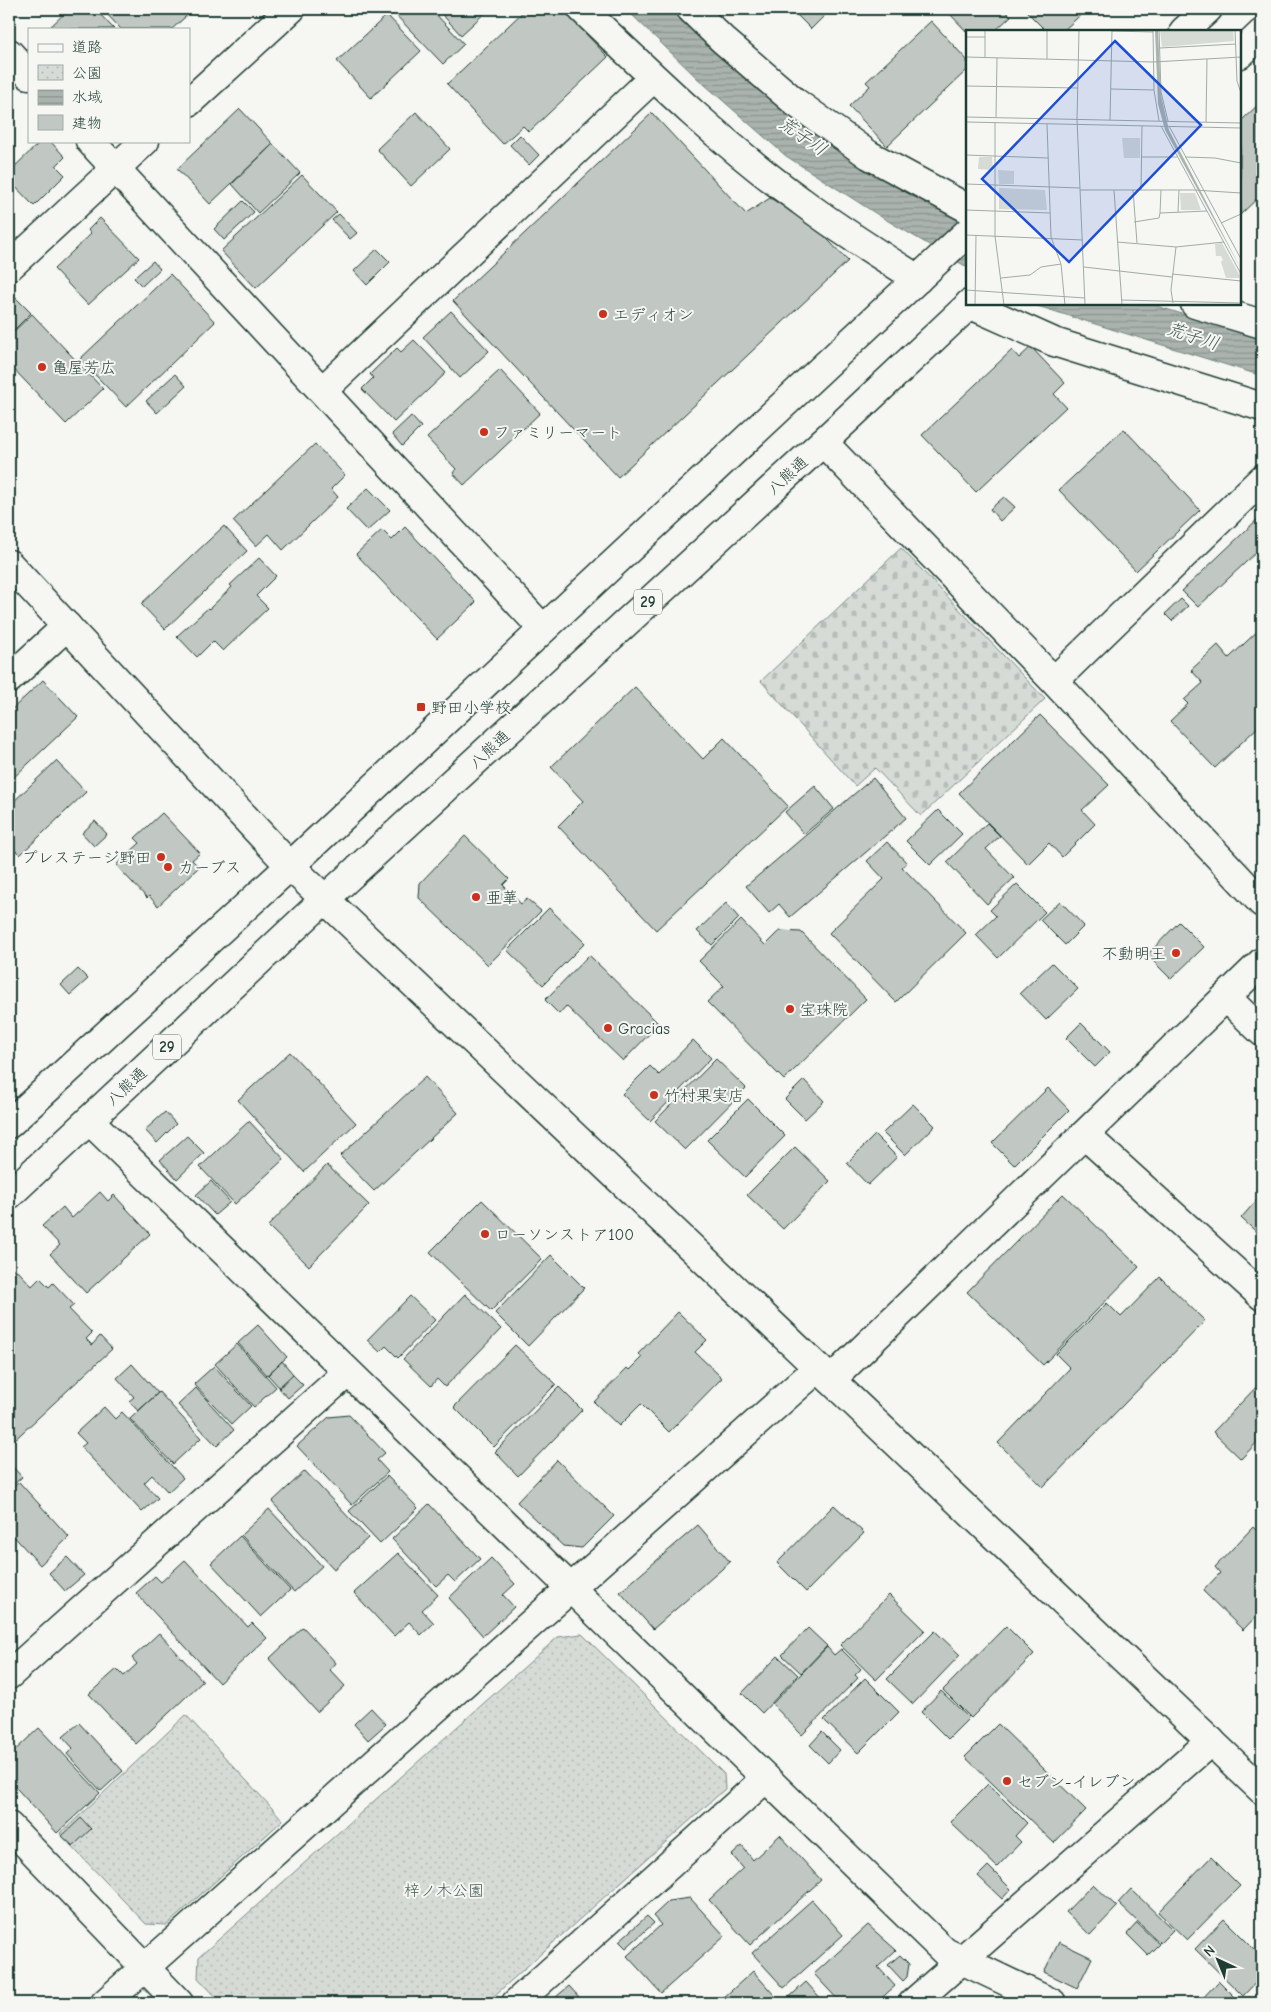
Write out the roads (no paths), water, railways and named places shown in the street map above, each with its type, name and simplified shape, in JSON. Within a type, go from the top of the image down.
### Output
[{"type":"street","points":[[190,101],[292,9]]},
{"type":"street","points":[[582,9],[654,78],[724,140],[800,201],[924,273]]},
{"type":"street","points":[[691,9],[723,40],[796,102],[869,155],[966,207]]},
{"type":"street","points":[[1185,30],[1208,9]]},
{"type":"street","points":[[1241,53],[1262,33]]},
{"type":"street","points":[[9,53],[28,74]]},
{"type":"street","points":[[322,391],[654,78]]},
{"type":"street","points":[[91,142],[543,629]]},
{"type":"street","points":[[9,267],[144,142]]},
{"type":"street","points":[[9,1124],[290,866],[966,233]]},
{"type":"street","name":"八熊通","points":[[9,1194],[325,900],[823,442],[968,305]]},
{"type":"street","points":[[971,305],[1054,342],[1262,407]]},
{"type":"street","points":[[1198,305],[1262,324]]},
{"type":"street","points":[[823,442],[1054,681],[1262,903]]},
{"type":"street","points":[[1054,681],[1262,479]]},
{"type":"street","points":[[9,564],[290,866],[1262,1790]]},
{"type":"street","points":[[9,679],[67,626]]},
{"type":"street","points":[[105,2003],[570,1588],[825,1374],[1085,1134],[1262,962]]},
{"type":"street","points":[[1226,998],[1262,1032]]},
{"type":"street","points":[[89,1120],[945,1952],[1052,2003]]},
{"type":"street","points":[[1085,1134],[1262,1296]]},
{"type":"street","points":[[9,1676],[348,1372]]},
{"type":"street","points":[[913,2003],[1211,1741]]},
{"type":"street","points":[[516,2003],[766,1778]]},
{"type":"street","points":[[9,1826],[180,2003]]},
{"type":"water","name":"荒子川","points":[[626,9],[678,9],[966,221],[966,266],[883,218],[786,156],[697,78]]},
{"type":"water","name":"荒子川","points":[[1034,305],[1154,305],[1262,340],[1262,376]]},
{"type":"place","name":"エディオン","points":[[603,314]]},
{"type":"place","name":"亀屋芳広","points":[[42,367]]},
{"type":"place","name":"ファミリーマート","points":[[484,432]]},
{"type":"place","name":"野田小学校","points":[[421,707]]},
{"type":"place","name":"プレステージ野田","points":[[161,857]]},
{"type":"place","name":"カーブス","points":[[168,867]]},
{"type":"place","name":"亜華","points":[[476,897]]},
{"type":"place","name":"不動明王","points":[[1176,953]]},
{"type":"place","name":"宝珠院","points":[[790,1009]]},
{"type":"place","name":"Gracias","points":[[608,1028]]},
{"type":"place","name":"竹村果実店","points":[[654,1095]]},
{"type":"place","name":"ローソンストア100","points":[[485,1234]]},
{"type":"place","name":"セブン-イレブン","points":[[1007,1781]]},
{"type":"park label","name":"梓ノ木公園","points":[[444,1890]]}]
